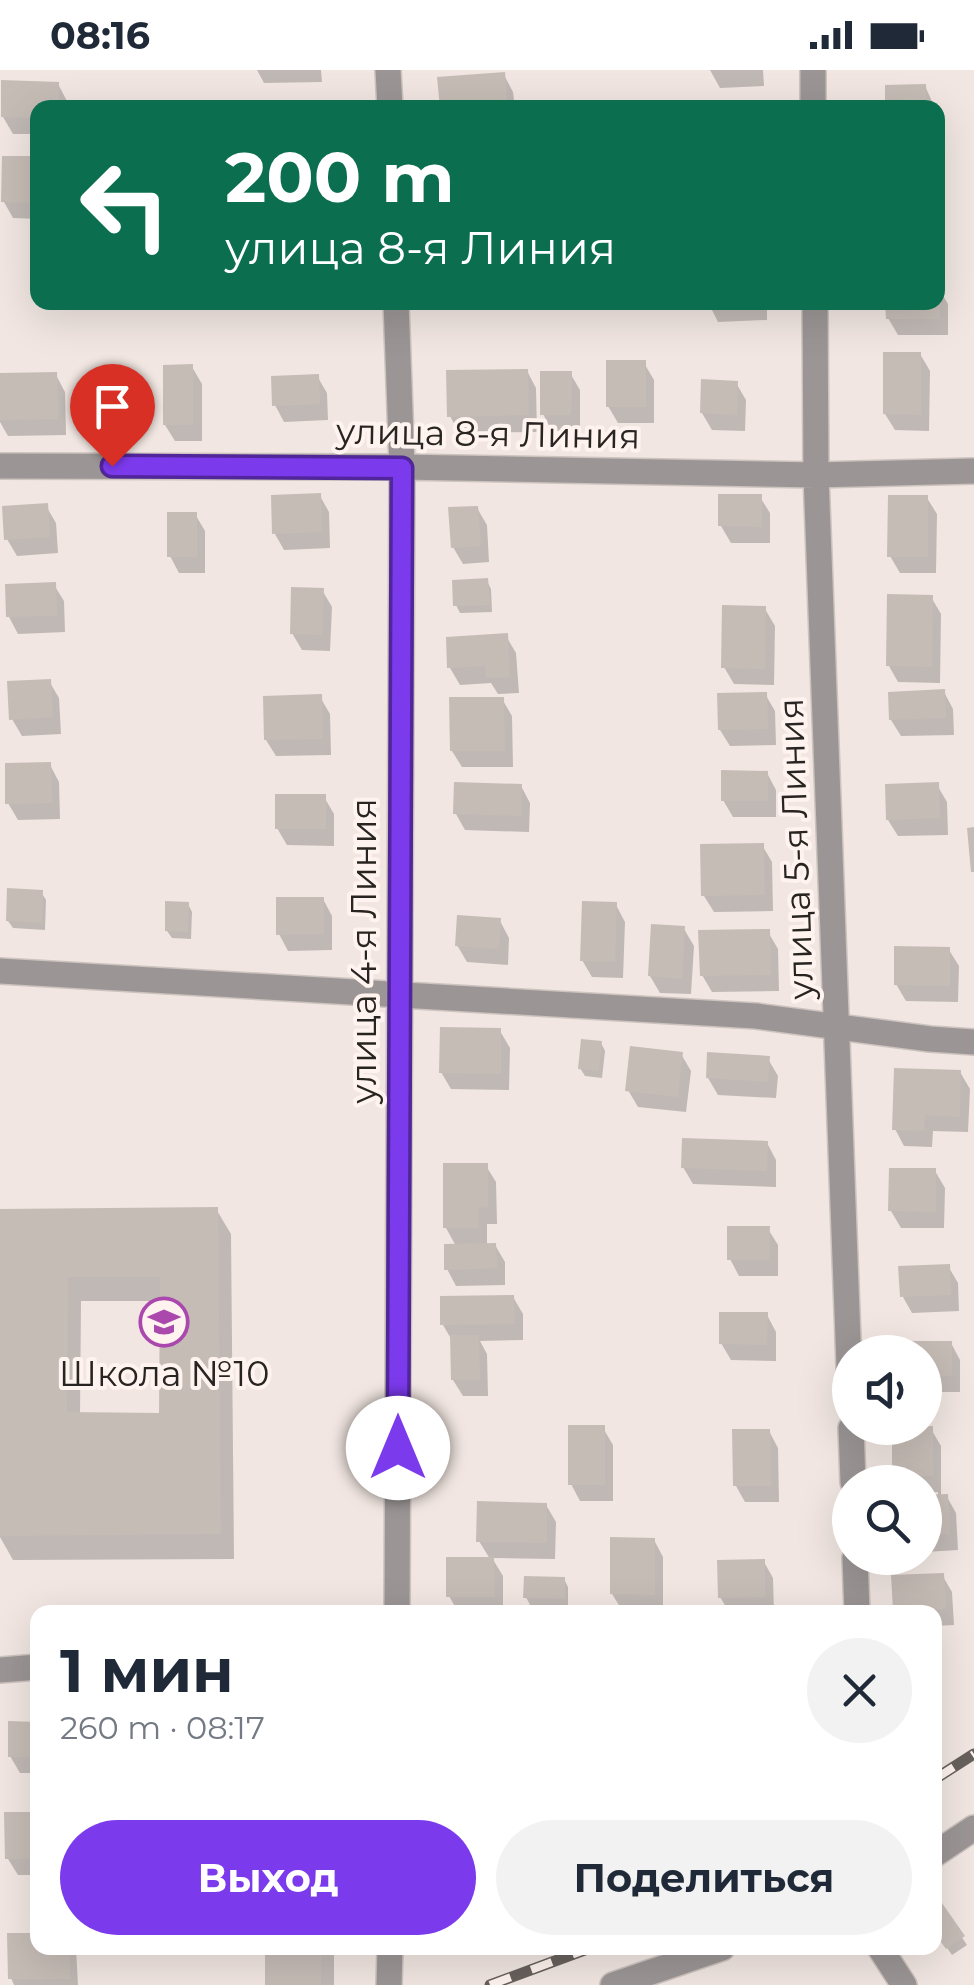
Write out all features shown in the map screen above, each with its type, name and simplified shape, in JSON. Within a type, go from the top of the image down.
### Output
[{"type":"street","points":[[388,70],[390,100]]},
{"type":"street","points":[[812,70],[813,100]]},
{"type":"street","name":"улица 4-я Линия","points":[[396,310],[402,468],[397,1605]]},
{"type":"street","name":"улица 5-я Линия","points":[[815,310],[816,475],[848,1335]]},
{"type":"street","name":"улица 8-я Линия","points":[[0,466],[816,475],[974,472]]},
{"type":"street","points":[[0,972],[756,1016],[974,1042]]},
{"type":"street","points":[[856,1575],[857,1605]]},
{"type":"street","points":[[0,1670],[30,1668]]},
{"type":"street","points":[[942,1849],[974,1828]]},
{"type":"street","points":[[389,1985],[390,1955]]},
{"type":"street","points":[[613,1985],[701,1955]]},
{"type":"street","points":[[885,1955],[904,1985]]},
{"type":"building","points":[[505,72],[507,100],[439,100],[437,77]]},
{"type":"building","points":[[1,80],[59,82],[59,100],[30,100],[30,118],[1,117]]},
{"type":"building","points":[[926,84],[927,100],[885,100],[885,85]]},
{"type":"building","points":[[2,156],[30,156],[30,203],[1,202]]},
{"type":"building","points":[[885,310],[940,310],[940,319],[886,319]]},
{"type":"building","points":[[883,352],[921,352],[921,415],[883,414]]},
{"type":"building","points":[[606,360],[646,360],[646,407],[606,407]]},
{"type":"building","points":[[193,364],[193,425],[163,425],[163,365]]},
{"type":"building","points":[[528,369],[529,415],[447,417],[446,370]]},
{"type":"building","points":[[540,371],[572,371],[571,415],[540,415]]},
{"type":"building","points":[[57,372],[58,419],[0,420],[0,373]]},
{"type":"building","points":[[319,374],[320,404],[272,406],[271,376]]},
{"type":"building","points":[[701,379],[738,381],[737,415],[700,413]]},
{"type":"building","points":[[321,493],[322,532],[272,534],[271,495]]},
{"type":"building","points":[[718,494],[762,494],[762,527],[718,526]]},
{"type":"building","points":[[888,495],[928,495],[928,557],[887,557]]},
{"type":"building","points":[[48,503],[50,537],[4,540],[2,506]]},
{"type":"building","points":[[478,506],[481,546],[451,548],[448,507]]},
{"type":"building","points":[[167,512],[197,512],[197,557],[167,557]]},
{"type":"building","points":[[488,578],[490,605],[453,606],[452,580]]},
{"type":"building","points":[[56,582],[57,616],[6,617],[5,584]]},
{"type":"building","points":[[291,587],[324,588],[322,635],[290,634]]},
{"type":"building","points":[[887,594],[933,595],[932,667],[886,666]]},
{"type":"building","points":[[722,605],[766,606],[765,669],[721,668]]},
{"type":"building","points":[[508,633],[510,677],[486,678],[485,666],[447,668],[446,637]]},
{"type":"building","points":[[51,679],[53,717],[9,720],[7,681]]},
{"type":"building","points":[[945,689],[946,718],[889,720],[888,692]]},
{"type":"building","points":[[767,692],[768,729],[718,730],[717,693]]},
{"type":"building","points":[[322,694],[323,739],[264,740],[263,696]]},
{"type":"building","points":[[449,697],[504,697],[505,751],[450,751]]},
{"type":"building","points":[[51,762],[52,803],[5,804],[5,763]]},
{"type":"building","points":[[721,770],[768,771],[768,801],[721,801]]},
{"type":"building","points":[[454,782],[522,784],[521,816],[453,814]]},
{"type":"building","points":[[939,782],[940,818],[886,820],[885,784]]},
{"type":"building","points":[[275,794],[326,794],[326,829],[275,829]]},
{"type":"building","points":[[974,827],[974,872],[971,872],[967,828]]},
{"type":"building","points":[[764,843],[765,895],[701,896],[700,844]]},
{"type":"building","points":[[7,888],[43,890],[42,923],[6,921]]},
{"type":"building","points":[[276,897],[324,897],[324,934],[276,935]]},
{"type":"building","points":[[165,901],[189,902],[188,932],[165,931]]},
{"type":"building","points":[[582,901],[617,902],[615,962],[580,961]]},
{"type":"building","points":[[457,915],[501,918],[499,949],[455,946]]},
{"type":"building","points":[[651,924],[685,926],[682,979],[648,976]]},
{"type":"building","points":[[770,929],[771,975],[700,976],[698,930]]},
{"type":"building","points":[[894,946],[950,947],[950,986],[894,985]]},
{"type":"building","points":[[440,1027],[501,1028],[501,1074],[439,1073]]},
{"type":"building","points":[[581,1039],[602,1041],[599,1071],[578,1069]]},
{"type":"building","points":[[630,1046],[683,1052],[678,1097],[625,1091]]},
{"type":"building","points":[[707,1052],[770,1056],[768,1082],[706,1078]]},
{"type":"building","points":[[894,1068],[961,1070],[960,1117],[925,1115],[924,1131],[892,1130]]},
{"type":"building","points":[[682,1138],[768,1141],[767,1171],[681,1168]]},
{"type":"building","points":[[443,1163],[488,1163],[488,1207],[478,1208],[479,1228],[443,1228]]},
{"type":"building","points":[[889,1168],[936,1168],[936,1212],[888,1211]]},
{"type":"building","points":[[218,1207],[221,1534],[0,1536],[0,1209]],"holes":[[[68,1277],[160,1277],[159,1413],[67,1412]]]},
{"type":"building","points":[[727,1226],[770,1226],[769,1260],[727,1260]]},
{"type":"building","points":[[496,1243],[497,1268],[444,1270],[444,1244]]},
{"type":"building","points":[[950,1264],[951,1295],[900,1297],[898,1266]]},
{"type":"building","points":[[514,1295],[515,1324],[440,1325],[440,1296]]},
{"type":"building","points":[[719,1312],[768,1312],[767,1345],[719,1344]]},
{"type":"building","points":[[450,1335],[479,1335],[480,1380],[451,1380]]},
{"type":"building","points":[[942,1341],[952,1341],[952,1376],[942,1376]]},
{"type":"building","points":[[568,1425],[605,1425],[605,1485],[568,1485]]},
{"type":"building","points":[[732,1429],[770,1429],[771,1486],[733,1486]]},
{"type":"building","points":[[892,1445],[933,1445],[933,1465],[892,1465]]},
{"type":"building","points":[[942,1494],[948,1494],[950,1534],[942,1534]]},
{"type":"building","points":[[477,1501],[547,1503],[547,1543],[476,1542]]},
{"type":"building","points":[[610,1537],[655,1538],[655,1595],[610,1594]]},
{"type":"building","points":[[446,1557],[494,1557],[495,1597],[446,1597]]},
{"type":"building","points":[[765,1559],[765,1597],[718,1598],[717,1560]]},
{"type":"building","points":[[944,1573],[946,1609],[942,1605],[893,1605],[891,1575]]},
{"type":"building","points":[[524,1576],[565,1577],[565,1599],[523,1598]]},
{"type":"building","points":[[8,1721],[30,1722],[30,1757],[8,1757]]},
{"type":"building","points":[[4,1812],[30,1812],[30,1859],[5,1859]]},
{"type":"building","points":[[942,1903],[965,1936],[946,1949],[942,1944]]},
{"type":"building","points":[[7,1933],[30,1933],[30,1955],[70,1955],[70,1979],[8,1979]]},
{"type":"building","points":[[265,1955],[321,1955],[321,1985],[265,1985]]},
{"type":"railway","points":[[942,1775],[974,1754]]},
{"type":"railway","points":[[490,1985],[571,1955]]},
{"type":"place","name":"Школа №10","points":[[164,1322]]},
{"type":"route","points":[[112,466],[402,468],[398,1448]]}]
